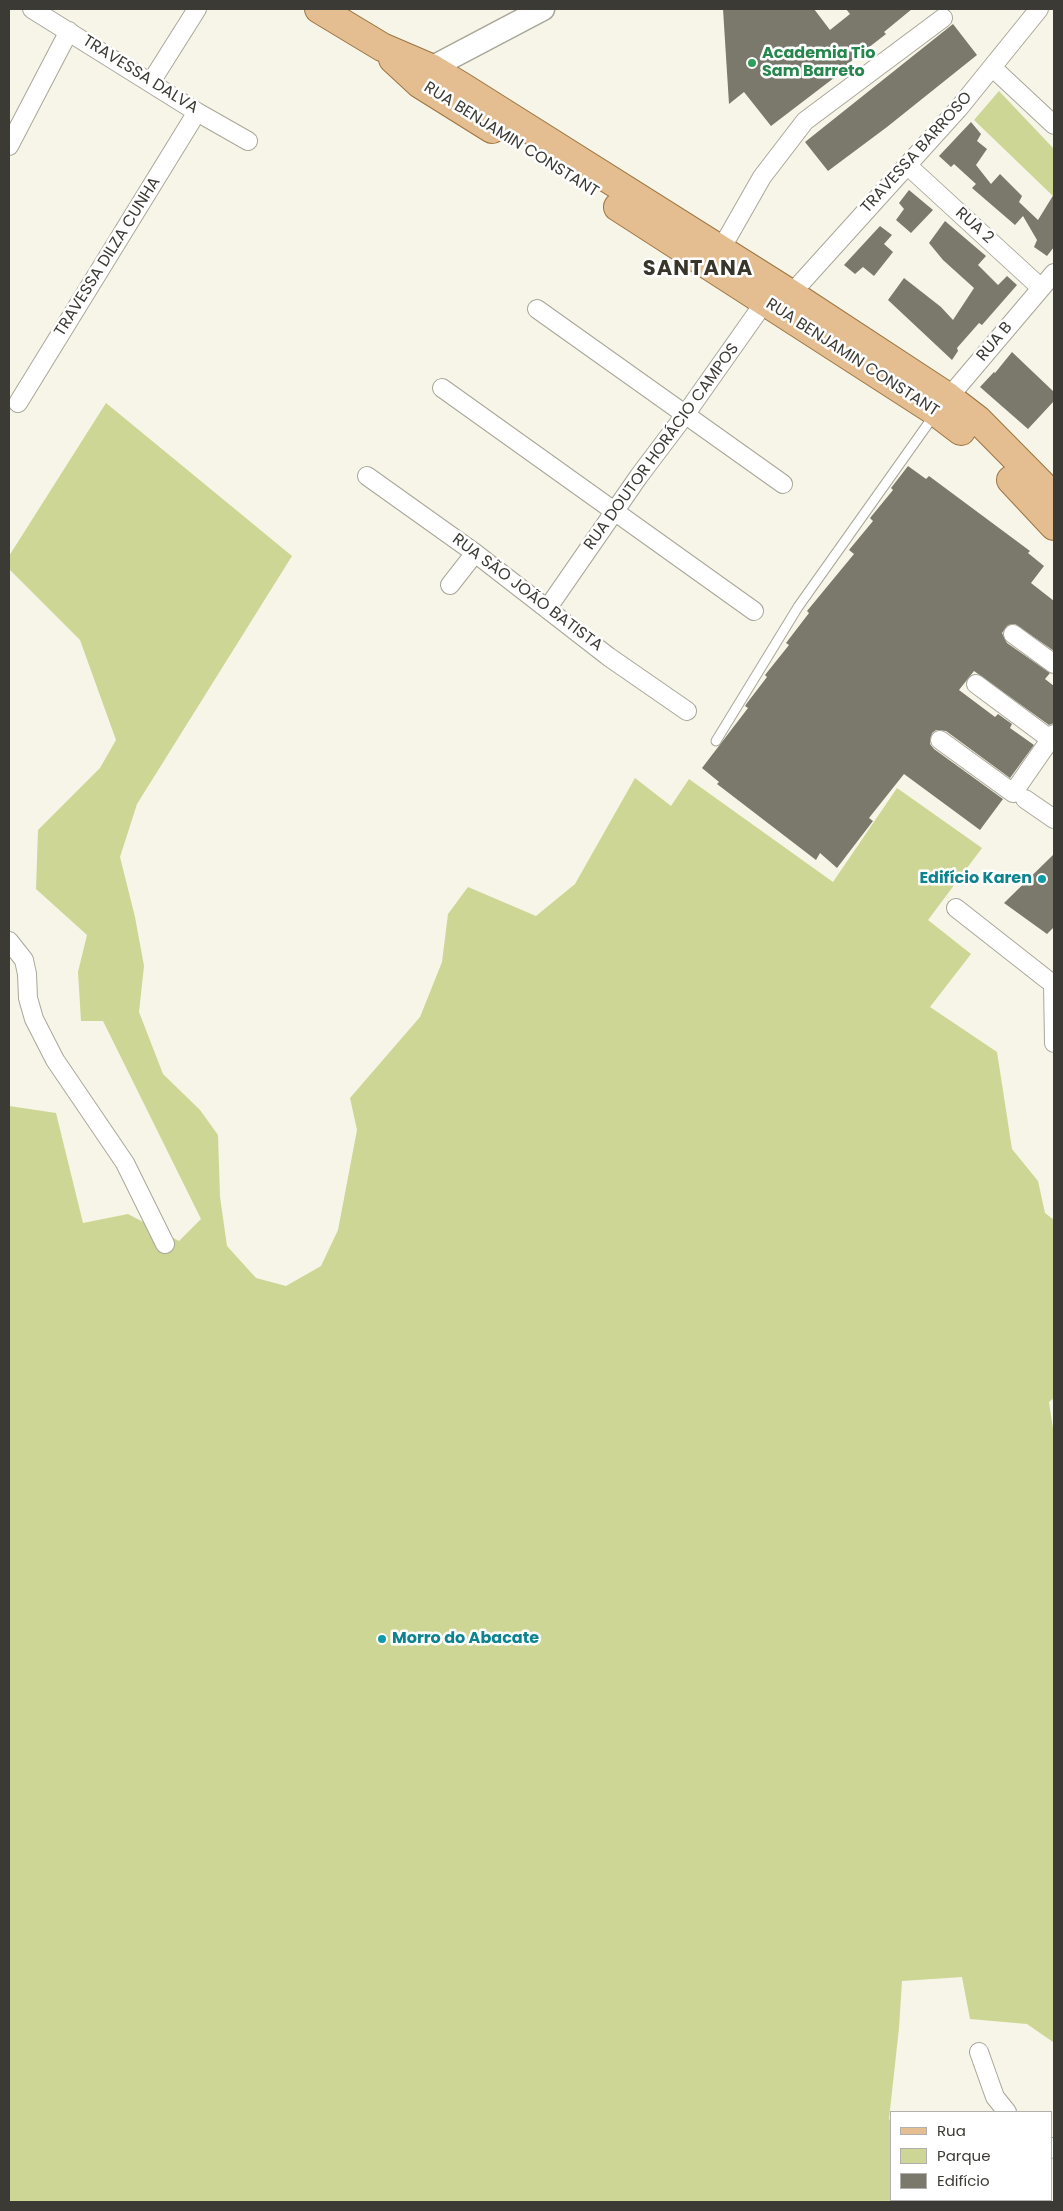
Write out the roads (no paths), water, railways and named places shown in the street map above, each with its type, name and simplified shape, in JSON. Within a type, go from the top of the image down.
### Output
[{"type":"main road","name":"RUA BENJAMIN CONSTANT","points":[[319,9],[382,47],[611,202],[778,294]]},
{"type":"main road","name":"RUA BENJAMIN CONSTANT","points":[[425,76],[721,249],[778,294],[942,404],[978,420],[1054,497]]},
{"type":"main road","name":"RUA BENJAMIN CONSTANT","points":[[942,404],[1054,526]]},
{"type":"street","name":"TRAVESSA DALVA","points":[[32,9],[197,112],[248,141]]},
{"type":"street","points":[[151,82],[197,9]]},
{"type":"street","points":[[425,76],[543,9]]},
{"type":"street","name":"TRAVESSA BARROSO","points":[[778,294],[907,165],[993,68],[1039,9]]},
{"type":"street","points":[[721,249],[762,177],[805,121],[943,18]]},
{"type":"street","points":[[9,146],[69,31]]},
{"type":"street","points":[[993,68],[1054,125]]},
{"type":"street","name":"TRAVESSA DILZA CUNHA","points":[[18,403],[197,112]]},
{"type":"street","name":"RUA 2","points":[[907,165],[1041,288]]},
{"type":"street","name":"RUA B","points":[[942,404],[1054,273]]},
{"type":"street","name":"RUA DOUTOR HORÁCIO CAMPOS","points":[[548,609],[614,511],[778,294]]},
{"type":"street","points":[[537,308],[784,484]]},
{"type":"street","points":[[442,388],[754,611]]},
{"type":"street","name":"RUA SÃO JOÃO BATISTA","points":[[366,476],[475,553],[609,657],[687,711]]},
{"type":"street","points":[[450,585],[475,553]]},
{"type":"street","points":[[1014,634],[1054,664]]},
{"type":"street","points":[[940,740],[1013,793],[1052,736],[976,684]]},
{"type":"street","points":[[1025,799],[1054,819]]},
{"type":"street","points":[[956,908],[1053,984],[1054,1044]]},
{"type":"street","points":[[9,941],[24,960],[27,974],[28,998],[38,1027],[56,1060],[125,1163],[165,1244]]},
{"type":"street","points":[[979,2052],[995,2097],[1006,2111]]},
{"type":"lane","points":[[716,741],[798,607],[942,404]]},
{"type":"place","name":"Academia Tio Sam Barreto","points":[[752,63]]},
{"type":"place","name":"Edifício Karen","points":[[1042,879]]},
{"type":"place","name":"Morro do Abacate","points":[[382,1639]]},
{"type":"district","name":"SANTANA","points":[[698,270]]}]
